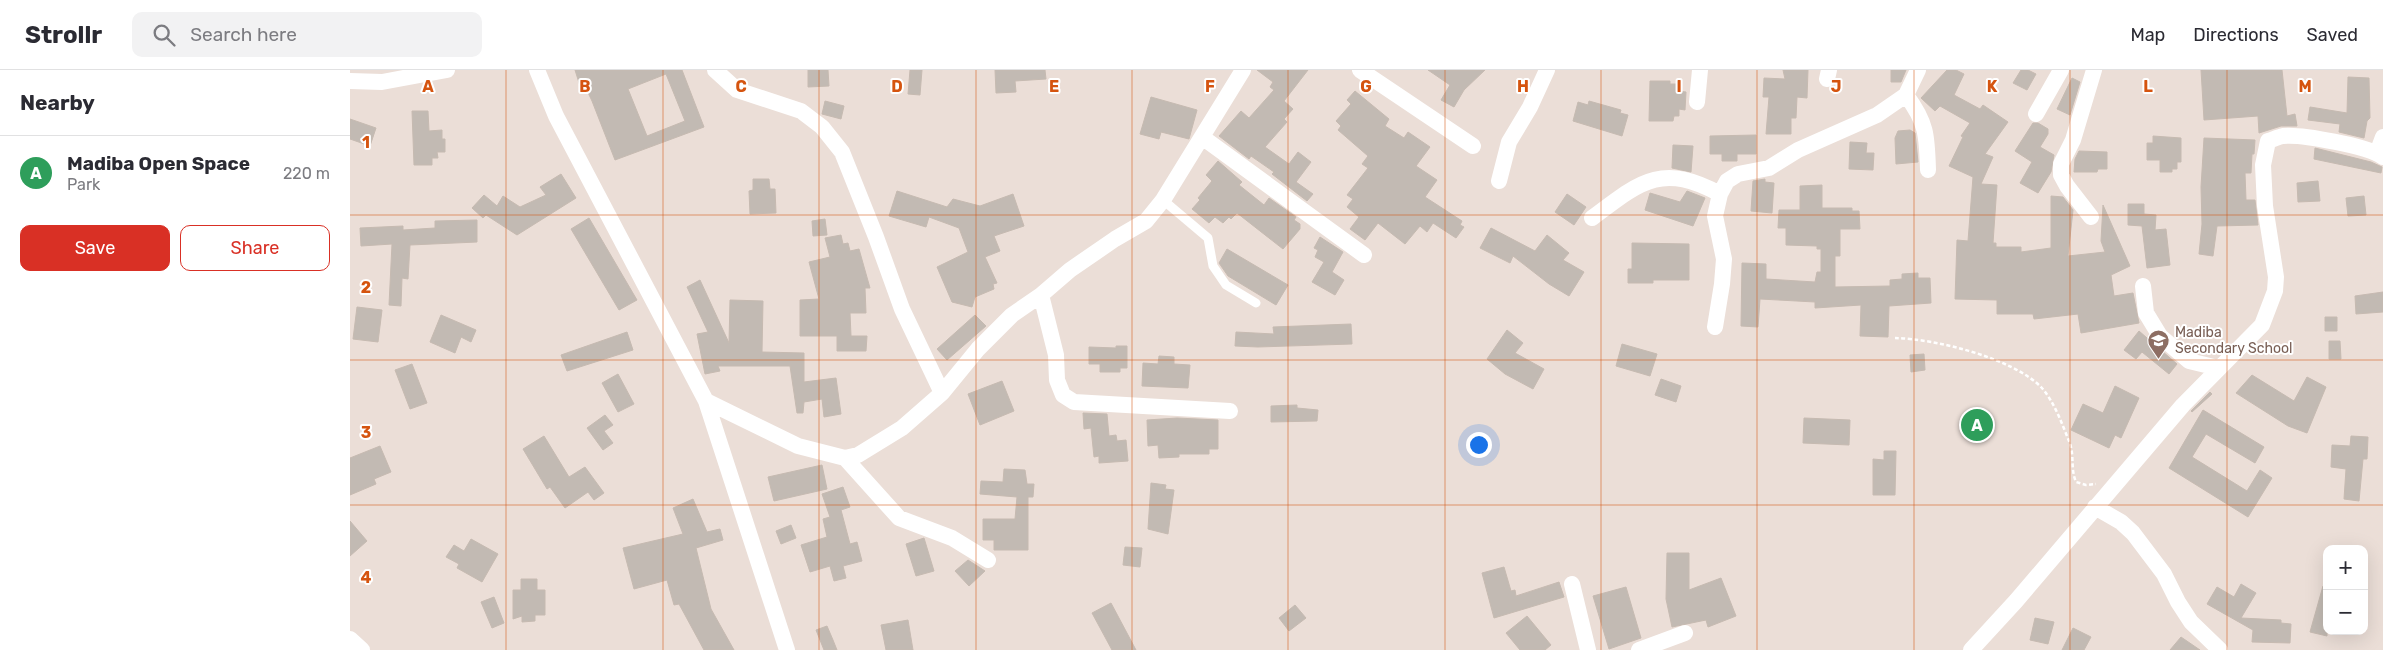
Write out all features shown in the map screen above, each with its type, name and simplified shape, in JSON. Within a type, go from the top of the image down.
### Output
[{"type":"street","points":[[350,81],[382,82],[447,70]]},
{"type":"street","points":[[537,70],[556,116],[706,401],[786,650]]},
{"type":"street","points":[[715,70],[737,90],[801,112],[822,127],[842,152],[902,309],[942,393]]},
{"type":"street","points":[[706,401],[798,446],[844,458],[858,455],[902,428],[942,393],[997,328],[1041,295],[1070,270],[1115,239],[1146,222],[1163,200],[1243,70]]},
{"type":"street","points":[[1360,70],[1472,146]]},
{"type":"street","points":[[1499,181],[1509,142],[1530,107],[1547,70]]},
{"type":"street","points":[[1697,102],[1700,70]]},
{"type":"street","points":[[1714,327],[1722,284],[1724,260],[1715,216],[1720,194],[1727,181],[1738,174],[1769,168],[1798,150],[1877,116],[1906,95],[1918,70]]},
{"type":"street","points":[[2036,114],[2061,70]]},
{"type":"street","points":[[2091,217],[2067,186],[2061,175],[2061,164],[2073,140],[2094,70]]},
{"type":"street","points":[[1906,95],[1920,114],[1927,137],[1928,170]]},
{"type":"street","points":[[1971,650],[2016,601],[2183,405],[2262,326],[2275,291],[2276,277],[2265,206],[2262,165],[2268,141],[2282,136],[2313,139],[2380,155],[2383,137]]},
{"type":"street","points":[[1202,137],[1364,255]]},
{"type":"street","points":[[1592,218],[1629,192],[1654,179],[1666,177],[1684,180],[1720,194]]},
{"type":"street","points":[[2144,286],[2146,313],[2160,336],[2189,360],[2218,368]]},
{"type":"street","points":[[1041,295],[1056,355],[1057,380],[1063,395],[1074,402],[1230,411]]},
{"type":"street","points":[[844,458],[899,518],[952,538],[988,560]]},
{"type":"street","points":[[2095,507],[2120,522],[2133,533],[2164,574],[2178,602],[2191,622],[2220,650]]},
{"type":"street","points":[[1572,584],[1588,650]]},
{"type":"street","points":[[1639,650],[1685,633]]},
{"type":"street","points":[[350,639],[362,650]]},
{"type":"lane","points":[[1163,200],[1208,238],[1213,266],[1226,285],[1256,303]]},
{"type":"path","points":[[1895,338],[1916,338],[1958,347],[1996,361],[2024,375],[2044,392],[2062,426],[2074,454],[2072,474],[2076,482],[2086,485],[2101,483]]},
{"type":"building","points":[[575,70],[682,70],[704,127],[615,160],[584,84],[580,86]],"holes":[[[666,74],[685,121],[647,136],[628,89]]]},
{"type":"building","points":[[808,70],[828,70],[829,86],[808,87]]},
{"type":"building","points":[[910,70],[922,70],[920,95],[908,94]]},
{"type":"building","points":[[995,70],[1045,70],[1046,79],[1015,81],[1016,92],[996,93]]},
{"type":"building","points":[[1257,70],[1308,70],[1284,101],[1293,109],[1284,119],[1287,122],[1265,147],[1289,164],[1298,152],[1311,162],[1296,182],[1313,194],[1307,201],[1272,174],[1274,172],[1251,156],[1249,159],[1219,136],[1241,111],[1249,118],[1274,90],[1270,87],[1273,82]]},
{"type":"building","points":[[1428,70],[1485,70],[1464,90],[1454,107],[1441,100],[1450,85]]},
{"type":"building","points":[[1783,70],[1808,70],[1807,98],[1797,97],[1796,118],[1791,118],[1791,134],[1766,134],[1769,97],[1763,97],[1764,78],[1785,79]]},
{"type":"building","points":[[1891,70],[1906,70],[1901,82],[1891,82]]},
{"type":"building","points":[[1947,70],[1956,70],[1964,74],[1954,95],[1980,109],[1983,105],[2008,122],[1985,154],[1993,157],[1981,184],[1997,185],[1993,243],[1996,243],[1996,247],[2021,247],[2021,252],[2051,248],[2051,196],[2063,197],[2073,210],[2068,256],[2105,252],[2101,241],[2103,205],[2130,266],[2111,275],[2114,296],[2133,293],[2139,323],[2081,333],[2078,314],[2034,319],[2033,314],[1997,314],[1997,300],[1955,299],[1957,240],[1968,241],[1973,177],[1949,166],[1963,137],[1961,136],[1970,123],[1940,106],[1935,111],[1921,98]]},
{"type":"building","points":[[2021,70],[2028,70],[2036,74],[2027,90],[2013,83]]},
{"type":"building","points":[[2201,70],[2282,70],[2287,116],[2295,114],[2297,126],[2281,126],[2259,133],[2258,116],[2204,120]]},
{"type":"building","points":[[2348,77],[2369,78],[2370,118],[2367,121],[2364,138],[2339,132],[2340,124],[2308,120],[2310,107],[2347,113]]},
{"type":"building","points":[[2072,78],[2080,82],[2070,115],[2057,109]]},
{"type":"building","points":[[1650,81],[1670,81],[1670,84],[1679,84],[1678,91],[1686,92],[1685,110],[1679,109],[1679,116],[1674,116],[1673,121],[1649,121]]},
{"type":"building","points":[[1355,91],[1389,119],[1385,126],[1404,138],[1408,132],[1430,147],[1416,166],[1437,180],[1425,197],[1462,221],[1460,225],[1464,227],[1456,238],[1433,223],[1427,232],[1420,226],[1405,244],[1378,223],[1365,240],[1350,229],[1359,217],[1347,207],[1353,199],[1347,195],[1368,168],[1362,164],[1368,156],[1338,130],[1341,126],[1336,121],[1351,104],[1347,100]]},
{"type":"building","points":[[1151,97],[1197,110],[1189,139],[1161,132],[1159,139],[1140,134]]},
{"type":"building","points":[[825,101],[844,106],[841,119],[822,114]]},
{"type":"building","points":[[1589,101],[1621,110],[1620,113],[1628,115],[1622,136],[1573,121],[1578,102],[1588,105]]},
{"type":"building","points":[[412,111],[428,111],[429,131],[442,130],[442,139],[445,139],[445,152],[437,152],[438,158],[432,158],[432,165],[414,165]]},
{"type":"building","points":[[350,119],[376,128],[370,146],[350,139]]},
{"type":"building","points":[[2033,123],[2038,123],[2048,129],[2048,134],[2040,147],[2054,155],[2051,172],[2038,193],[2020,183],[2032,162],[2015,151]]},
{"type":"building","points":[[1910,130],[1915,133],[1918,162],[1896,164],[1895,138],[1898,131]]},
{"type":"building","points":[[1756,135],[1756,154],[1737,154],[1737,161],[1722,161],[1722,154],[1710,154],[1710,136]]},
{"type":"building","points":[[2153,136],[2181,138],[2181,162],[2177,162],[2177,169],[2172,169],[2172,172],[2160,172],[2160,160],[2147,160],[2147,143],[2153,143]]},
{"type":"building","points":[[2204,138],[2255,140],[2251,173],[2245,173],[2246,200],[2255,200],[2258,225],[2217,226],[2213,256],[2199,254],[2202,224],[2201,187]]},
{"type":"building","points":[[1850,142],[1867,143],[1866,153],[1874,153],[1873,170],[1849,169]]},
{"type":"building","points":[[1673,145],[1693,146],[1691,172],[1672,168]]},
{"type":"building","points":[[2315,148],[2371,162],[2382,167],[2381,173],[2314,159]]},
{"type":"building","points":[[2079,151],[2107,152],[2107,169],[2098,169],[2097,172],[2074,172],[2075,159]]},
{"type":"building","points":[[1218,161],[1242,182],[1239,185],[1264,205],[1269,198],[1296,217],[1294,220],[1300,224],[1300,229],[1283,249],[1237,213],[1223,223],[1215,217],[1209,223],[1192,209],[1200,200],[1198,198],[1212,181],[1206,175]]},
{"type":"building","points":[[561,174],[576,198],[517,235],[486,215],[483,218],[472,208],[484,195],[497,206],[503,196],[520,207],[546,195],[540,187]]},
{"type":"building","points":[[753,179],[769,179],[770,189],[775,189],[776,213],[750,214],[749,191],[753,190]]},
{"type":"building","points":[[1765,179],[1765,182],[1774,183],[1772,213],[1751,211],[1753,181]]},
{"type":"building","points":[[2318,181],[2320,201],[2298,202],[2297,183]]},
{"type":"building","points":[[1822,185],[1822,208],[1852,208],[1852,211],[1859,211],[1860,229],[1840,229],[1840,256],[1835,256],[1835,287],[1890,286],[1890,280],[1902,279],[1902,274],[1918,273],[1918,278],[1930,278],[1931,303],[1889,306],[1888,337],[1860,336],[1861,305],[1815,308],[1815,302],[1760,299],[1758,327],[1741,326],[1742,263],[1766,264],[1766,279],[1815,282],[1817,272],[1821,272],[1821,249],[1817,249],[1817,246],[1786,245],[1786,228],[1778,228],[1779,210],[1800,210],[1800,186]]},
{"type":"building","points":[[897,191],[947,207],[953,199],[980,206],[1013,194],[1024,226],[994,236],[1000,251],[985,257],[997,283],[993,284],[994,289],[975,297],[972,307],[952,302],[937,267],[968,252],[959,228],[929,217],[926,227],[889,216]]},
{"type":"building","points":[[1687,191],[1705,198],[1693,226],[1645,210],[1650,193],[1680,202]]},
{"type":"building","points":[[1567,194],[1586,207],[1574,225],[1555,212]]},
{"type":"building","points":[[2364,196],[2366,215],[2348,216],[2346,198]]},
{"type":"building","points":[[2128,204],[2144,204],[2144,214],[2156,215],[2155,230],[2166,229],[2170,265],[2147,268],[2142,226],[2128,225]]},
{"type":"building","points":[[589,218],[637,300],[619,310],[571,229]]},
{"type":"building","points":[[825,219],[827,235],[813,236],[812,221]]},
{"type":"building","points":[[477,220],[477,242],[410,245],[408,279],[402,278],[401,306],[389,305],[392,244],[361,246],[360,228],[403,226],[403,230],[435,228],[435,221]]},
{"type":"building","points":[[1491,228],[1535,251],[1547,235],[1569,253],[1563,260],[1584,272],[1569,296],[1549,284],[1513,256],[1510,263],[1480,248]]},
{"type":"building","points":[[841,235],[843,244],[848,243],[850,251],[859,249],[870,288],[865,288],[866,313],[850,313],[851,336],[867,336],[866,351],[837,351],[837,336],[800,336],[800,300],[819,299],[809,262],[830,257],[825,238]]},
{"type":"building","points":[[1320,237],[1343,252],[1332,272],[1344,280],[1335,295],[1312,282],[1324,262],[1315,257],[1318,250],[1314,248]]},
{"type":"building","points":[[1632,243],[1689,244],[1689,280],[1653,280],[1653,283],[1628,283],[1628,269],[1632,269]]},
{"type":"building","points":[[1227,249],[1288,285],[1276,305],[1228,276],[1219,263]]},
{"type":"building","points":[[700,280],[729,343],[730,300],[763,301],[762,352],[804,353],[804,382],[836,378],[841,414],[824,417],[822,399],[804,402],[803,413],[797,413],[790,366],[718,366],[720,371],[705,374],[697,334],[708,332],[687,287]]},
{"type":"building","points":[[2383,292],[2383,312],[2356,314],[2355,296]]},
{"type":"building","points":[[357,307],[382,310],[378,342],[353,339]]},
{"type":"building","points":[[441,315],[476,330],[471,342],[461,337],[455,353],[430,342]]},
{"type":"building","points":[[975,315],[986,326],[947,360],[937,349]]},
{"type":"building","points":[[2325,317],[2337,317],[2337,331],[2325,331]]},
{"type":"building","points":[[1351,324],[1352,344],[1235,346],[1236,332],[1274,334],[1273,327]]},
{"type":"building","points":[[1507,330],[1523,343],[1515,353],[1544,369],[1533,389],[1505,374],[1487,359]]},
{"type":"building","points":[[2139,331],[2177,364],[2169,374],[2142,352],[2136,359],[2124,350]]},
{"type":"building","points":[[627,332],[633,350],[567,371],[561,355]]},
{"type":"building","points":[[2329,341],[2340,341],[2341,359],[2329,359]]},
{"type":"building","points":[[1622,344],[1657,354],[1650,376],[1616,366]]},
{"type":"building","points":[[1116,346],[1127,346],[1127,368],[1120,368],[1120,372],[1100,372],[1100,364],[1089,364],[1089,347],[1116,348]]},
{"type":"building","points":[[1924,354],[1925,370],[1911,372],[1910,355]]},
{"type":"building","points":[[1159,356],[1174,357],[1174,364],[1190,365],[1188,388],[1142,386],[1143,363],[1158,364]]},
{"type":"building","points":[[412,364],[427,403],[410,409],[395,370]]},
{"type":"building","points":[[618,374],[634,404],[618,412],[602,383]]},
{"type":"building","points":[[2252,375],[2294,401],[2307,377],[2326,387],[2307,433],[2288,426],[2236,393]]},
{"type":"building","points":[[1661,379],[1681,386],[1676,402],[1655,395]]},
{"type":"building","points":[[1002,381],[1014,411],[980,425],[968,394]]},
{"type":"building","points":[[2115,386],[2139,398],[2121,438],[2115,435],[2109,448],[2071,430],[2083,404],[2103,413]]},
{"type":"building","points":[[2210,392],[2212,394],[2192,412],[2191,411]]},
{"type":"building","points":[[1297,405],[1297,408],[1318,410],[1317,421],[1271,422],[1271,406]]},
{"type":"building","points":[[2203,410],[2264,447],[2255,463],[2206,434],[2192,457],[2247,491],[2260,470],[2272,478],[2248,517],[2169,468]]},
{"type":"building","points":[[1083,413],[1107,414],[1109,436],[1116,435],[1117,441],[1126,440],[1128,461],[1099,463],[1099,456],[1094,457],[1091,428],[1084,429]]},
{"type":"building","points":[[605,415],[613,425],[604,431],[613,443],[603,450],[587,428]]},
{"type":"building","points":[[1177,418],[1218,420],[1218,449],[1209,449],[1209,454],[1179,454],[1179,457],[1159,458],[1158,445],[1148,446],[1147,420]]},
{"type":"building","points":[[1804,418],[1850,420],[1849,445],[1803,443]]},
{"type":"building","points":[[544,436],[569,477],[585,467],[604,493],[594,500],[588,492],[565,508],[550,487],[547,489],[523,449]]},
{"type":"building","points":[[2351,436],[2368,437],[2367,459],[2363,459],[2359,501],[2344,499],[2346,469],[2331,467],[2332,445],[2350,446]]},
{"type":"building","points":[[380,446],[391,472],[374,479],[376,484],[350,495],[350,458]]},
{"type":"building","points":[[1884,451],[1896,451],[1895,495],[1873,495],[1873,459],[1884,460]]},
{"type":"building","points":[[822,465],[827,489],[774,501],[768,477]]},
{"type":"building","points":[[1004,469],[1025,470],[1027,484],[1034,484],[1033,497],[1028,497],[1028,550],[994,550],[994,540],[983,540],[983,519],[1015,519],[1017,497],[980,494],[981,481],[1003,482]]},
{"type":"building","points":[[1151,483],[1166,485],[1165,489],[1174,490],[1168,534],[1148,529]]},
{"type":"building","points":[[843,487],[850,507],[841,510],[850,544],[857,542],[862,561],[843,566],[846,578],[834,581],[830,566],[810,572],[801,545],[827,537],[823,519],[830,517],[822,494]]},
{"type":"building","points":[[693,499],[707,532],[720,529],[723,540],[696,548],[711,609],[734,650],[704,650],[679,604],[674,605],[667,580],[634,589],[623,548],[683,534],[673,508]]},
{"type":"building","points":[[350,521],[367,541],[350,556]]},
{"type":"building","points":[[791,525],[796,538],[781,544],[776,531]]},
{"type":"building","points":[[924,538],[934,571],[916,576],[906,544]]},
{"type":"building","points":[[471,539],[498,554],[482,582],[457,568],[459,564],[446,557],[454,545],[464,551]]},
{"type":"building","points":[[1125,547],[1142,548],[1140,567],[1123,565]]},
{"type":"building","points":[[1667,553],[1689,553],[1689,590],[1721,578],[1736,616],[1708,627],[1706,620],[1672,627],[1666,599]]},
{"type":"building","points":[[968,560],[985,571],[969,586],[955,571]]},
{"type":"building","points":[[1504,567],[1511,591],[1515,590],[1516,596],[1559,582],[1564,597],[1494,618],[1482,573]]},
{"type":"building","points":[[521,579],[537,579],[537,590],[545,590],[545,615],[535,615],[535,621],[522,622],[522,616],[513,619],[513,590],[521,590]]},
{"type":"building","points":[[2241,584],[2256,593],[2241,618],[2281,620],[2281,623],[2291,624],[2290,643],[2252,642],[2253,630],[2207,604],[2217,587],[2234,597]]},
{"type":"building","points":[[2323,586],[2323,635],[2327,636],[2310,632]]},
{"type":"building","points":[[1626,587],[1641,638],[1609,649],[1593,596]]},
{"type":"building","points":[[494,597],[504,623],[492,628],[481,602]]},
{"type":"building","points":[[1111,603],[1136,650],[1112,650],[1092,613]]},
{"type":"building","points":[[1295,605],[1306,618],[1289,631],[1279,618]]},
{"type":"building","points":[[1527,616],[1551,645],[1545,650],[1520,650],[1506,633]]},
{"type":"building","points":[[2035,618],[2054,622],[2048,644],[2030,640]]},
{"type":"building","points":[[908,620],[913,650],[886,650],[881,625]]},
{"type":"building","points":[[827,626],[837,650],[824,650],[816,630]]},
{"type":"building","points":[[2073,628],[2091,637],[2084,650],[2062,650]]},
{"type":"building","points":[[2181,637],[2200,650],[2170,650]]},
{"type":"place","name":"Madiba Secondary School","points":[[2159,359]]},
{"type":"place","name":"Madiba Open Space","points":[[1977,425]]}]
